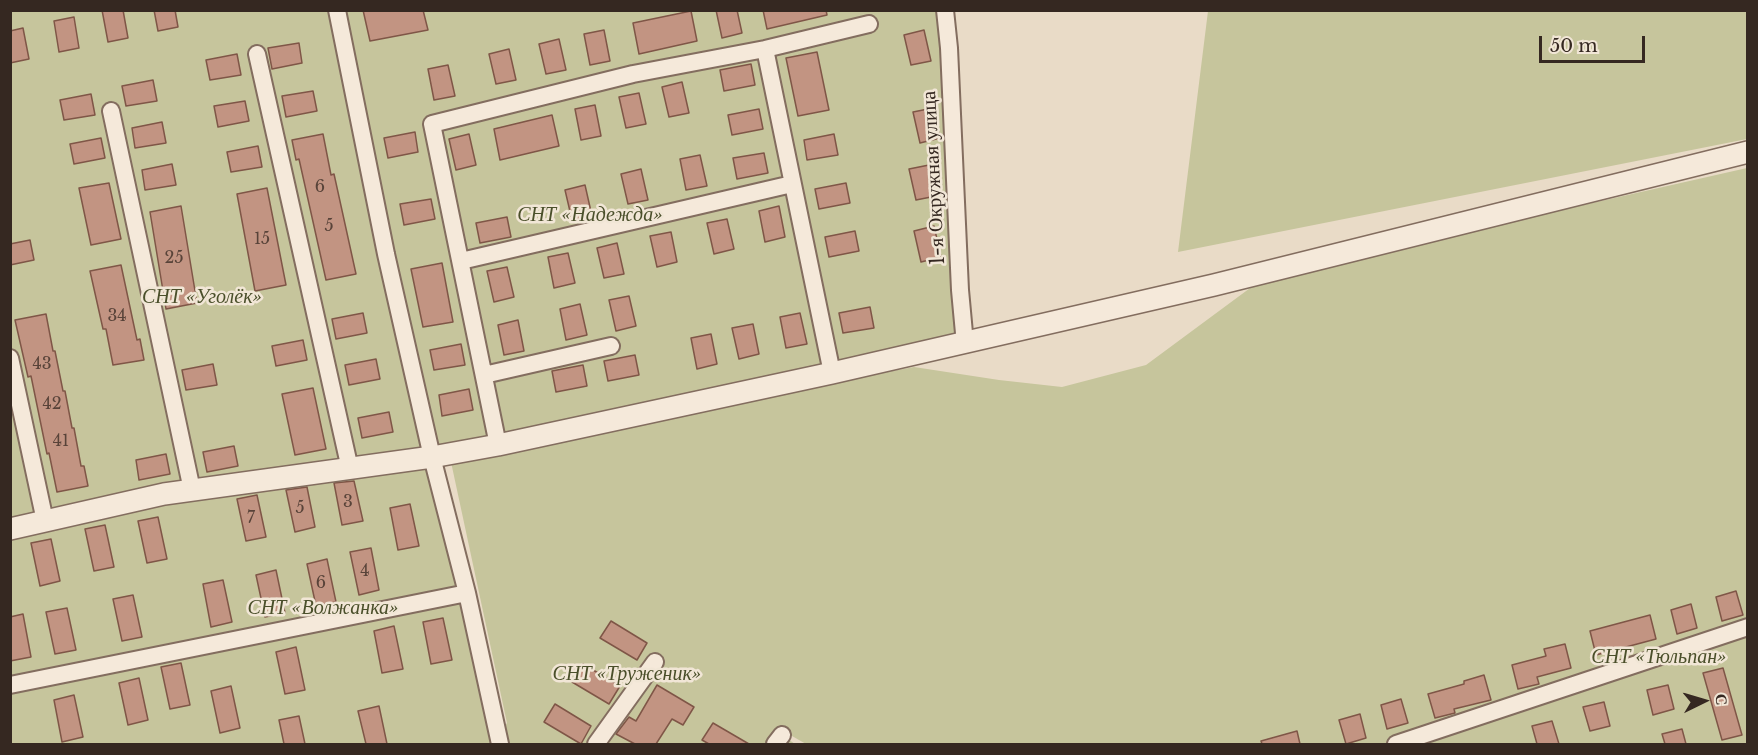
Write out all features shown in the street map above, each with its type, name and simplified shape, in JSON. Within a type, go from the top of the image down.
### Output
[{"type":"street","points":[[337,10],[386,254],[432,457],[467,593],[495,742]]},
{"type":"street","name":"1-я Окружная улица","points":[[945,10],[965,344]]},
{"type":"street","points":[[498,445],[432,124],[633,74],[765,50],[869,24]]},
{"type":"street","points":[[765,50],[832,373]]},
{"type":"street","points":[[257,54],[350,469]]},
{"type":"street","points":[[111,111],[192,490]]},
{"type":"street","points":[[10,529],[164,494],[432,457],[498,445],[832,373],[1225,282],[1748,152]]},
{"type":"street","points":[[462,261],[792,184]]},
{"type":"street","points":[[484,375],[610,346]]},
{"type":"street","points":[[10,358],[45,521]]},
{"type":"street","points":[[10,685],[467,593]]},
{"type":"street","points":[[1396,744],[1748,627]]},
{"type":"street","points":[[596,744],[656,662]]},
{"type":"green space","points":[[10,11],[945,11],[965,344],[432,457],[498,736],[507,723],[451,462],[708,405],[914,367],[1062,387],[1146,365],[1265,277],[1747,168],[1747,744],[806,744],[785,732],[782,735],[795,744],[11,744]]},
{"type":"green space","points":[[1208,11],[1747,11],[1747,139],[1178,252]]},
{"type":"building","points":[[102,10],[123,10],[128,38],[108,42]]},
{"type":"building","points":[[154,10],[175,10],[178,27],[158,31]]},
{"type":"building","points":[[363,10],[423,10],[428,30],[370,41]]},
{"type":"building","points":[[716,10],[737,10],[742,33],[722,38]]},
{"type":"building","points":[[763,10],[826,10],[827,15],[767,29]]},
{"type":"building","points":[[691,11],[697,41],[639,54],[633,23]]},
{"type":"building","points":[[74,17],[79,48],[59,52],[54,21]]},
{"type":"building","points":[[23,28],[29,59],[10,63],[10,31]]},
{"type":"building","points":[[604,30],[610,61],[590,65],[584,34]]},
{"type":"building","points":[[924,30],[931,61],[911,65],[904,35]]},
{"type":"building","points":[[559,39],[566,70],[546,74],[539,44]]},
{"type":"building","points":[[299,43],[302,63],[272,69],[268,48]]},
{"type":"building","points":[[509,49],[516,80],[496,84],[489,54]]},
{"type":"building","points":[[817,52],[829,110],[798,116],[786,58]]},
{"type":"building","points":[[237,54],[241,75],[210,80],[206,60]]},
{"type":"building","points":[[751,64],[755,85],[724,91],[720,70]]},
{"type":"building","points":[[448,65],[455,96],[434,100],[428,69]]},
{"type":"building","points":[[153,80],[157,101],[126,106],[122,86]]},
{"type":"building","points":[[682,82],[689,113],[669,117],[662,87]]},
{"type":"building","points":[[313,91],[317,111],[286,117],[282,96]]},
{"type":"building","points":[[639,93],[646,124],[626,128],[619,97]]},
{"type":"building","points":[[91,94],[95,115],[64,120],[60,100]]},
{"type":"building","points":[[245,101],[249,121],[218,127],[214,106]]},
{"type":"building","points":[[595,105],[601,136],[581,140],[575,109]]},
{"type":"building","points":[[933,108],[940,138],[920,143],[913,112]]},
{"type":"building","points":[[759,109],[763,129],[732,135],[728,115]]},
{"type":"building","points":[[552,115],[559,146],[500,160],[494,129]]},
{"type":"building","points":[[162,122],[166,143],[135,148],[132,128]]},
{"type":"building","points":[[415,132],[418,152],[388,158],[384,138]]},
{"type":"building","points":[[323,134],[356,274],[326,280],[299,159],[296,160],[292,140]]},
{"type":"building","points":[[469,134],[476,165],[456,170],[449,139]]},
{"type":"building","points":[[834,134],[838,155],[807,160],[804,140]]},
{"type":"building","points":[[101,138],[105,158],[74,164],[70,144]]},
{"type":"building","points":[[258,146],[262,167],[231,172],[227,152]]},
{"type":"building","points":[[764,153],[768,173],[737,179],[733,158]]},
{"type":"building","points":[[700,155],[707,186],[686,190],[680,159]]},
{"type":"building","points":[[172,164],[176,185],[145,190],[142,170]]},
{"type":"building","points":[[929,165],[936,196],[916,200],[909,169]]},
{"type":"building","points":[[641,169],[648,200],[628,204],[621,174]]},
{"type":"building","points":[[109,183],[121,239],[91,245],[79,188]]},
{"type":"building","points":[[846,183],[850,203],[819,209],[815,189]]},
{"type":"building","points":[[585,185],[592,216],[572,220],[565,190]]},
{"type":"building","points":[[267,188],[286,285],[255,291],[237,194]]},
{"type":"building","points":[[431,199],[435,219],[404,225],[400,204]]},
{"type":"building","points":[[181,206],[197,303],[166,309],[150,212]]},
{"type":"building","points":[[779,206],[785,237],[765,242],[759,211]]},
{"type":"building","points":[[507,217],[511,237],[480,243],[476,223]]},
{"type":"building","points":[[727,219],[734,249],[714,254],[707,223]]},
{"type":"building","points":[[934,226],[941,257],[921,262],[914,231]]},
{"type":"building","points":[[855,231],[859,251],[829,257],[825,237]]},
{"type":"building","points":[[671,232],[677,262],[657,267],[650,236]]},
{"type":"building","points":[[30,240],[34,260],[10,265],[10,244]]},
{"type":"building","points":[[617,243],[624,274],[604,278],[597,248]]},
{"type":"building","points":[[568,253],[575,283],[554,288],[548,257]]},
{"type":"building","points":[[442,263],[453,322],[423,327],[411,269]]},
{"type":"building","points":[[121,265],[137,340],[140,339],[144,360],[113,365],[90,271]]},
{"type":"building","points":[[507,267],[514,297],[494,302],[487,271]]},
{"type":"building","points":[[629,296],[636,326],[616,331],[609,300]]},
{"type":"building","points":[[580,304],[587,335],[566,340],[560,309]]},
{"type":"building","points":[[870,307],[874,328],[843,333],[839,313]]},
{"type":"building","points":[[363,313],[367,333],[336,339],[332,319]]},
{"type":"building","points":[[800,313],[807,344],[786,348],[780,317]]},
{"type":"building","points":[[46,314],[81,466],[84,466],[88,486],[57,492],[31,376],[28,377],[15,320]]},
{"type":"building","points":[[518,320],[524,351],[504,355],[498,325]]},
{"type":"building","points":[[753,324],[759,354],[739,359],[732,328]]},
{"type":"building","points":[[711,334],[717,364],[697,369],[691,338]]},
{"type":"building","points":[[303,340],[307,360],[276,366],[272,346]]},
{"type":"building","points":[[461,344],[465,365],[434,370],[430,350]]},
{"type":"building","points":[[635,355],[639,375],[608,381],[604,361]]},
{"type":"building","points":[[376,359],[380,379],[349,385],[345,365]]},
{"type":"building","points":[[213,364],[217,385],[186,390],[182,370]]},
{"type":"building","points":[[583,365],[587,386],[556,392],[552,371]]},
{"type":"building","points":[[313,388],[326,449],[295,455],[282,394]]},
{"type":"building","points":[[469,389],[473,410],[442,416],[439,395]]},
{"type":"building","points":[[389,412],[393,432],[362,438],[358,418]]},
{"type":"building","points":[[234,446],[238,466],[207,472],[203,452]]},
{"type":"building","points":[[166,454],[170,474],[139,480],[136,460]]},
{"type":"building","points":[[354,481],[363,521],[342,525],[334,483]]},
{"type":"building","points":[[307,487],[315,527],[295,532],[286,490]]},
{"type":"building","points":[[257,495],[266,537],[246,541],[237,499]]},
{"type":"building","points":[[410,504],[419,546],[398,550],[390,508]]},
{"type":"building","points":[[158,517],[167,559],[147,563],[138,521]]},
{"type":"building","points":[[105,525],[114,567],[94,571],[85,529]]},
{"type":"building","points":[[51,539],[60,581],[40,586],[31,543]]},
{"type":"building","points":[[371,548],[379,590],[359,595],[350,552]]},
{"type":"building","points":[[327,559],[336,602],[316,606],[307,564]]},
{"type":"building","points":[[276,570],[285,613],[265,617],[256,575]]},
{"type":"building","points":[[223,580],[232,622],[211,627],[203,584]]},
{"type":"building","points":[[1736,591],[1743,615],[1722,621],[1716,597]]},
{"type":"building","points":[[133,595],[142,637],[122,641],[113,599]]},
{"type":"building","points":[[1691,604],[1697,628],[1677,634],[1671,610]]},
{"type":"building","points":[[67,608],[76,650],[55,654],[46,612]]},
{"type":"building","points":[[23,614],[31,657],[10,661],[10,617]]},
{"type":"building","points":[[1650,615],[1656,639],[1596,655],[1590,631]]},
{"type":"building","points":[[443,618],[452,660],[431,664],[423,622]]},
{"type":"building","points":[[611,621],[647,643],[637,660],[600,638]]},
{"type":"building","points":[[394,626],[403,669],[382,673],[374,631]]},
{"type":"building","points":[[1565,644],[1571,668],[1537,677],[1539,684],[1518,689],[1512,665],[1546,656],[1544,649]]},
{"type":"building","points":[[296,647],[305,690],[285,694],[276,652]]},
{"type":"building","points":[[181,663],[190,705],[170,709],[161,667]]},
{"type":"building","points":[[583,664],[620,686],[609,704],[572,682]]},
{"type":"building","points":[[1723,668],[1742,735],[1722,740],[1703,673]]},
{"type":"building","points":[[1484,675],[1491,700],[1454,709],[1455,713],[1435,718],[1428,694],[1464,684],[1464,681]]},
{"type":"building","points":[[139,678],[148,720],[128,725],[119,683]]},
{"type":"building","points":[[657,685],[694,707],[683,725],[672,719],[656,744],[635,744],[616,734],[629,717],[636,721]]},
{"type":"building","points":[[1668,685],[1674,709],[1653,715],[1647,690]]},
{"type":"building","points":[[231,686],[240,728],[220,733],[211,691]]},
{"type":"building","points":[[74,695],[83,737],[62,742],[54,700]]},
{"type":"building","points":[[1401,699],[1408,723],[1387,729],[1381,705]]},
{"type":"building","points":[[1604,702],[1610,726],[1590,731],[1583,707]]},
{"type":"building","points":[[555,704],[591,726],[581,744],[544,722]]},
{"type":"building","points":[[379,706],[387,744],[366,744],[358,711]]},
{"type":"building","points":[[1360,714],[1366,738],[1346,744],[1339,720]]},
{"type":"building","points":[[299,716],[305,744],[284,744],[279,720]]},
{"type":"building","points":[[1552,721],[1559,744],[1537,744],[1532,726]]},
{"type":"building","points":[[713,723],[749,744],[709,744],[702,740]]},
{"type":"building","points":[[1682,729],[1686,744],[1665,744],[1662,734]]},
{"type":"building","points":[[1297,731],[1300,744],[1262,744],[1261,741]]},
{"type":"park label","name":"СНТ «Надежда»","points":[[590,215]]},
{"type":"park label","name":"СНТ «Уголёк»","points":[[202,297]]},
{"type":"park label","name":"СНТ «Волжанка»","points":[[323,608]]},
{"type":"park label","name":"СНТ «Тюльпан»","points":[[1659,657]]},
{"type":"park label","name":"СНТ «Труженик»","points":[[627,674]]}]
